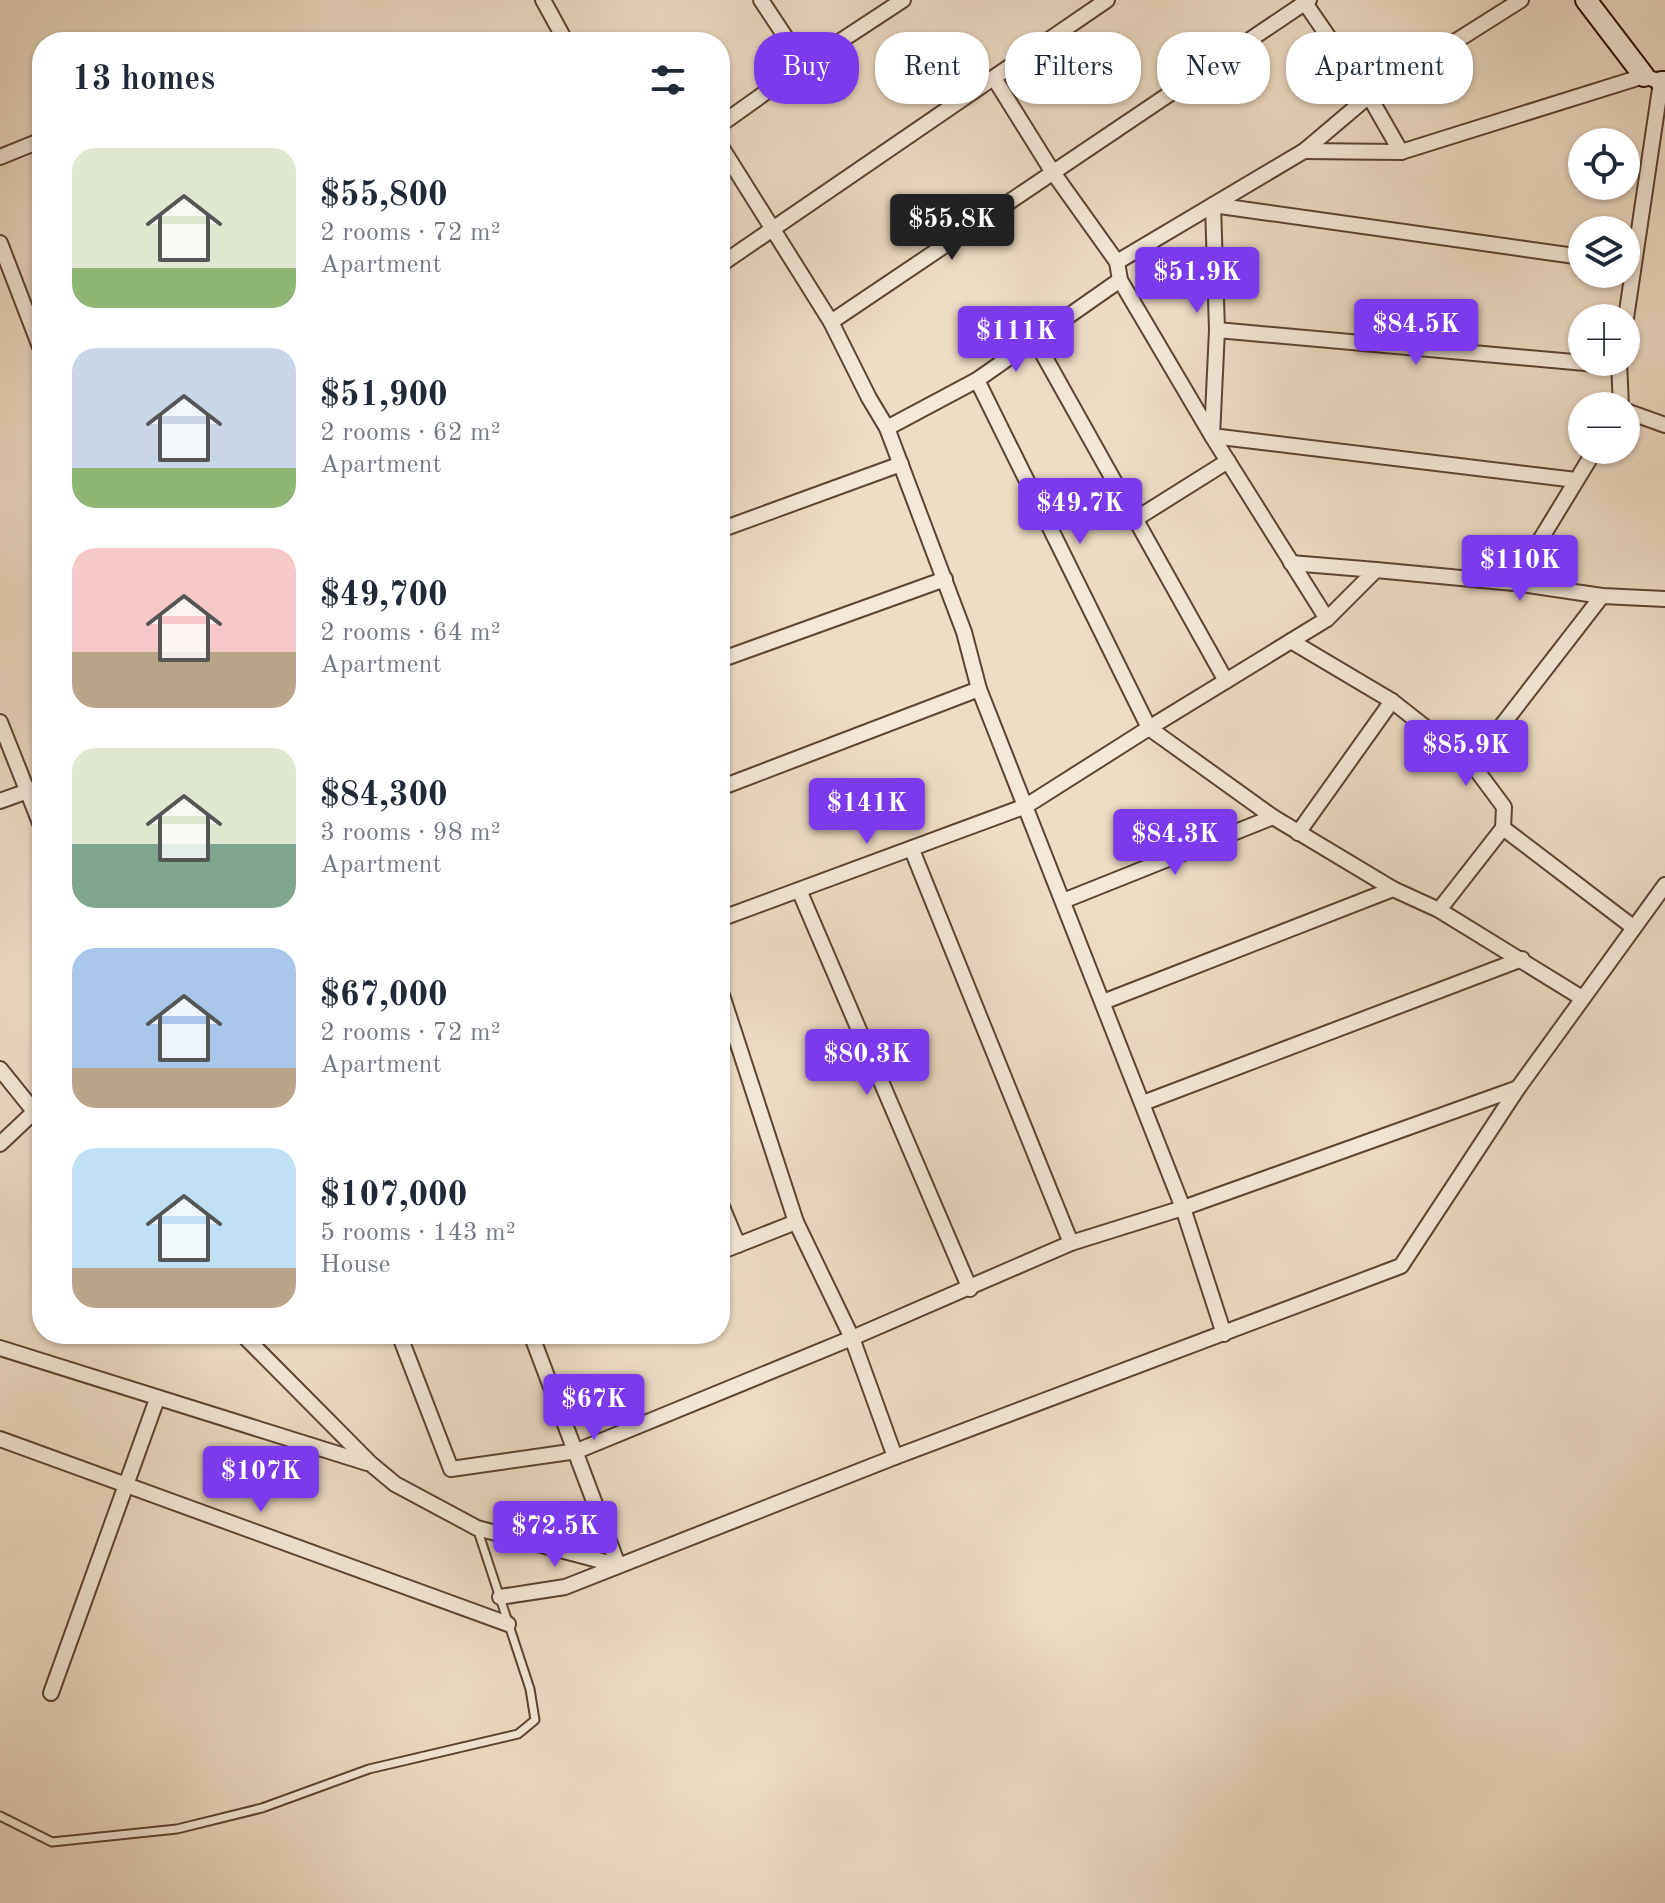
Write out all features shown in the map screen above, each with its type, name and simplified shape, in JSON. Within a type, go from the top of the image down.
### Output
[{"type":"street","points":[[543,0],[561,32]]},
{"type":"street","points":[[761,0],[782,32]]},
{"type":"street","points":[[854,32],[903,0]]},
{"type":"street","points":[[730,258],[1107,0]]},
{"type":"street","points":[[1470,32],[1521,0]]},
{"type":"street","points":[[1586,0],[1657,80],[1637,216]]},
{"type":"street","points":[[831,322],[1305,1],[1326,32]]},
{"type":"street","points":[[994,78],[1052,171],[1117,262],[1120,280],[1212,436],[1327,619]]},
{"type":"street","points":[[1304,151],[1401,152],[1657,80]]},
{"type":"street","points":[[730,118],[754,101]]},
{"type":"street","points":[[1117,262],[1304,151],[1360,104]]},
{"type":"street","points":[[1374,104],[1401,152]]},
{"type":"street","points":[[0,157],[32,144]]},
{"type":"street","points":[[730,161],[831,322],[887,428],[964,632],[979,689],[1183,1208],[1224,1334]]},
{"type":"street","points":[[1213,205],[1568,255]]},
{"type":"street","points":[[1212,436],[1217,330],[1213,205]]},
{"type":"street","points":[[0,243],[32,326]]},
{"type":"street","points":[[887,428],[977,380],[1120,280]]},
{"type":"street","points":[[1217,330],[1568,360]]},
{"type":"street","points":[[1034,338],[1226,681]]},
{"type":"street","points":[[977,380],[1149,728],[1298,833],[1393,889],[1439,910],[1582,998]]},
{"type":"street","points":[[1640,416],[1665,425]]},
{"type":"street","points":[[1212,436],[1576,480]]},
{"type":"street","points":[[1134,520],[1228,461]]},
{"type":"street","points":[[730,526],[901,464]]},
{"type":"street","points":[[1514,583],[1586,464]]},
{"type":"street","points":[[1291,563],[1514,583],[1602,596],[1665,599]]},
{"type":"street","points":[[730,915],[1026,806],[1327,619],[1376,570]]},
{"type":"street","points":[[730,656],[945,579]]},
{"type":"street","points":[[1472,764],[1602,596]]},
{"type":"street","points":[[1291,641],[1392,701],[1472,764],[1504,807],[1503,828],[1439,910]]},
{"type":"street","points":[[730,784],[979,689]]},
{"type":"street","points":[[1298,833],[1392,701]]},
{"type":"street","points":[[0,722],[32,782]]},
{"type":"street","points":[[0,801],[32,789]]},
{"type":"street","points":[[1063,901],[1273,817]]},
{"type":"street","points":[[1503,828],[1633,927]]},
{"type":"street","points":[[912,850],[1071,1243]]},
{"type":"street","points":[[500,1597],[565,1587],[895,1457],[1401,1266],[1518,1088],[1665,885]]},
{"type":"street","points":[[1103,1002],[1393,889]]},
{"type":"street","points":[[799,890],[970,1289]]},
{"type":"street","points":[[1143,1103],[1522,959]]},
{"type":"street","points":[[730,1024],[796,1222],[852,1338],[895,1457]]},
{"type":"street","points":[[730,1043],[735,1041]]},
{"type":"street","points":[[0,1069],[32,1109]]},
{"type":"street","points":[[403,1344],[451,1469],[577,1451],[970,1289],[1071,1243],[1183,1208],[1518,1088]]},
{"type":"street","points":[[0,1144],[32,1121]]},
{"type":"street","points":[[730,1248],[796,1222]]},
{"type":"street","points":[[730,1226],[738,1245]]},
{"type":"street","points":[[252,1344],[371,1464],[395,1484],[477,1528],[618,1565]]},
{"type":"street","points":[[535,1344],[618,1565]]},
{"type":"street","points":[[0,1348],[371,1464]]},
{"type":"street","points":[[51,1693],[157,1399]]},
{"type":"street","points":[[0,1439],[508,1624]]},
{"type":"lane","points":[[0,1816],[52,1842],[177,1829],[262,1808],[369,1769],[518,1734],[535,1720],[530,1689],[477,1528]]}]
